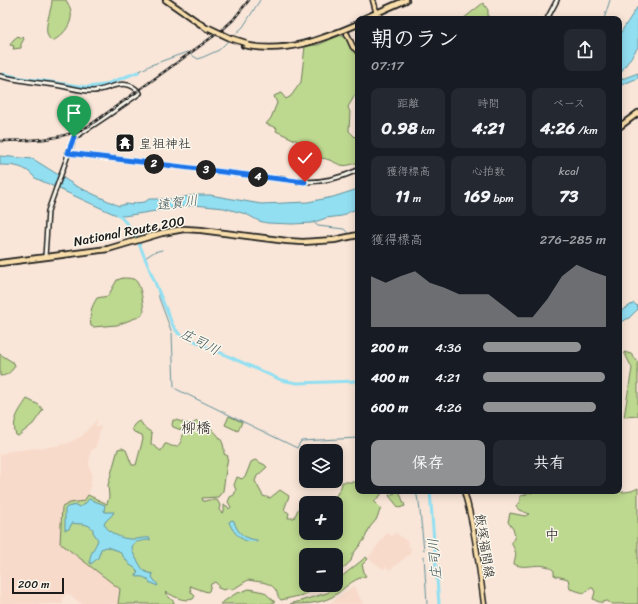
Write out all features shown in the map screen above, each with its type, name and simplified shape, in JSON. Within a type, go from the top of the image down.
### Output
[{"type":"highway","points":[[166,0],[209,29],[245,44],[264,48],[280,48],[305,44],[327,37],[355,24]]},
{"type":"highway","points":[[170,0],[183,11]]},
{"type":"highway","points":[[370,16],[406,0]]},
{"type":"highway","points":[[376,16],[412,0]]},
{"type":"highway","points":[[245,44],[272,46],[289,45],[321,37],[355,24]]},
{"type":"highway","points":[[622,125],[638,113]]},
{"type":"highway","name":"National Route 200","points":[[0,263],[108,249],[162,233],[184,229],[303,242],[334,240],[355,236]]},
{"type":"main road","points":[[374,0],[377,10]]},
{"type":"main road","points":[[549,16],[558,0]]},
{"type":"main road","points":[[347,34],[355,25]]},
{"type":"main road","points":[[327,37],[343,32],[347,34],[355,49]]},
{"type":"main road","points":[[0,76],[86,91],[100,90],[114,85],[124,84],[137,89],[140,93],[102,120],[75,136],[48,210],[45,257]]},
{"type":"main road","points":[[68,153],[305,182],[330,180],[355,171]]},
{"type":"main road","name":"飯塚福間線","points":[[463,494],[470,513],[476,539],[482,604]]},
{"type":"shaded area","points":[[97,419],[96,426],[101,427],[96,447],[91,451],[89,464],[92,474],[89,494],[84,501],[77,502],[62,527],[60,543],[120,589],[118,604],[82,604],[67,593],[63,598],[63,604],[0,604],[0,455],[9,451],[56,446],[68,443],[82,436]]},
{"type":"shaded area","points":[[395,532],[408,542],[409,547],[411,547],[410,554],[390,570],[386,567],[383,569],[368,558],[387,533],[393,536]]},
{"type":"shaded area","points":[[354,585],[363,604],[328,604],[337,599]]},
{"type":"green space","points":[[52,0],[66,0],[70,9],[71,17],[66,30],[52,41],[47,33],[47,27]]},
{"type":"green space","points":[[483,3],[488,10],[488,16],[467,16]]},
{"type":"green space","points":[[340,35],[346,38],[350,47],[355,51],[355,95],[348,107],[350,112],[349,131],[355,137],[355,163],[342,165],[327,159],[314,158],[308,160],[310,150],[306,145],[276,131],[277,128],[266,124],[271,118],[277,103],[274,96],[281,93],[286,99],[291,96],[301,82],[305,46],[318,45]]},
{"type":"green space","points":[[18,36],[20,38],[22,36],[24,39],[21,44],[21,48],[13,49],[14,46],[10,45]]},
{"type":"green space","points":[[123,278],[133,279],[138,284],[144,311],[141,316],[117,325],[91,326],[91,311],[97,298],[108,296],[117,280]]},
{"type":"green space","points":[[624,352],[631,354],[638,362],[638,416],[624,417],[632,368]]},
{"type":"green space","points":[[0,354],[14,363],[15,366],[9,373],[0,376]]},
{"type":"green space","points":[[27,399],[39,405],[43,410],[33,424],[18,436],[16,435],[14,425],[19,412]]},
{"type":"green space","points":[[229,416],[242,422],[238,431],[225,425]]},
{"type":"green space","points":[[173,420],[191,425],[197,421],[204,428],[210,427],[222,442],[224,454],[228,456],[223,491],[218,497],[202,498],[203,501],[217,500],[220,505],[219,510],[222,513],[224,512],[224,505],[229,509],[231,507],[228,502],[236,490],[234,485],[237,477],[242,479],[246,475],[251,462],[255,460],[267,467],[257,476],[255,481],[263,496],[270,498],[280,490],[289,496],[284,510],[289,513],[288,518],[294,518],[299,507],[299,540],[343,540],[343,496],[336,496],[340,488],[343,488],[343,482],[355,482],[355,494],[381,494],[374,501],[381,508],[376,520],[370,527],[364,540],[353,554],[351,561],[343,568],[343,548],[299,548],[299,592],[310,592],[303,595],[281,600],[275,589],[270,584],[248,580],[232,590],[229,588],[224,590],[218,588],[218,585],[215,582],[211,584],[209,591],[207,592],[190,586],[191,592],[195,596],[193,599],[189,600],[173,596],[166,592],[165,593],[174,602],[174,604],[118,604],[120,589],[60,543],[62,507],[70,503],[84,501],[88,495],[107,504],[109,497],[108,485],[118,449],[122,448],[126,450],[132,465],[136,465],[143,439],[142,435],[134,432],[132,429],[137,422],[140,421],[145,428],[152,433],[151,444],[161,451],[165,444],[177,446],[181,442],[184,431],[173,427]]},
{"type":"green space","points":[[638,488],[638,604],[611,604],[608,601],[600,602],[593,599],[595,592],[593,588],[584,593],[570,589],[568,579],[554,575],[554,571],[550,568],[540,565],[519,566],[514,564],[516,552],[512,543],[515,536],[513,529],[508,522],[510,513],[525,516],[529,514],[519,510],[516,506],[520,501],[520,496],[526,494],[622,494],[622,492]]},
{"type":"green space","points":[[400,494],[405,506],[399,508],[389,495]]},
{"type":"green space","points":[[366,557],[368,559],[362,565],[363,572],[366,576],[352,582],[343,589],[343,576]]},
{"type":"green space","points":[[249,589],[264,592],[275,602],[270,604],[220,604],[235,594]]},
{"type":"green space","points":[[340,592],[322,601],[290,604],[327,593]]},
{"type":"water","points":[[638,6],[638,47],[622,71],[622,30]]},
{"type":"water","points":[[638,73],[638,78],[622,85],[622,79]]},
{"type":"water","name":"遠賀川","points":[[0,156],[33,159],[76,186],[119,206],[145,202],[149,199],[170,199],[196,195],[210,195],[261,204],[308,202],[333,197],[355,190],[355,210],[342,216],[326,218],[312,223],[292,224],[267,223],[259,221],[246,214],[224,208],[194,205],[124,216],[114,214],[35,178],[24,169],[10,165],[0,165]]},
{"type":"water","points":[[634,303],[638,307],[638,309],[629,318],[622,321],[622,310]]},
{"type":"water","points":[[89,499],[105,505],[105,512],[114,512],[104,524],[112,533],[127,539],[150,538],[150,540],[139,541],[133,544],[132,550],[143,570],[153,574],[152,577],[158,585],[157,586],[150,583],[145,578],[137,577],[136,575],[138,573],[135,568],[130,565],[119,551],[107,547],[101,549],[98,558],[91,564],[90,563],[91,554],[98,540],[93,532],[93,529],[86,525],[72,523],[69,529],[65,530],[65,509],[76,505],[79,507],[84,505]]},
{"type":"water","points":[[232,520],[242,535],[257,540],[257,542],[247,541],[238,536],[230,525],[229,522]]},
{"type":"waterway","points":[[232,37],[243,27],[260,0]]},
{"type":"waterway","points":[[605,16],[610,0]]},
{"type":"waterway","points":[[138,72],[151,65],[187,52],[198,59],[201,58],[219,50],[229,40]]},
{"type":"waterway","points":[[1,75],[3,74],[87,87],[104,85],[138,72]]},
{"type":"waterway","name":"庄司川","points":[[117,213],[135,234],[173,326],[179,334],[281,380],[297,383],[355,381]]},
{"type":"waterway","points":[[313,222],[318,226],[344,229],[348,233]]},
{"type":"waterway","points":[[145,258],[154,252],[162,250]]},
{"type":"waterway","points":[[158,291],[159,298],[172,333],[174,387]]},
{"type":"waterway","points":[[176,389],[297,448],[301,441],[355,438]]},
{"type":"waterway","points":[[417,494],[418,501]]},
{"type":"waterway","name":"庄司川","points":[[430,494],[439,604]]},
{"type":"waterway","points":[[419,502],[424,550]]},
{"type":"waterway","points":[[424,556],[427,604]]},
{"type":"railway","points":[[0,141],[46,139],[67,135],[89,126],[222,30],[233,20],[249,0]]},
{"type":"place","name":"皇祖神社","points":[[125,143]]},
{"type":"district","name":"柳橋","points":[[196,428]]},
{"type":"district","name":"中","points":[[552,535]]},
{"type":"route","points":[[74,137],[68,153],[305,182]]}]
